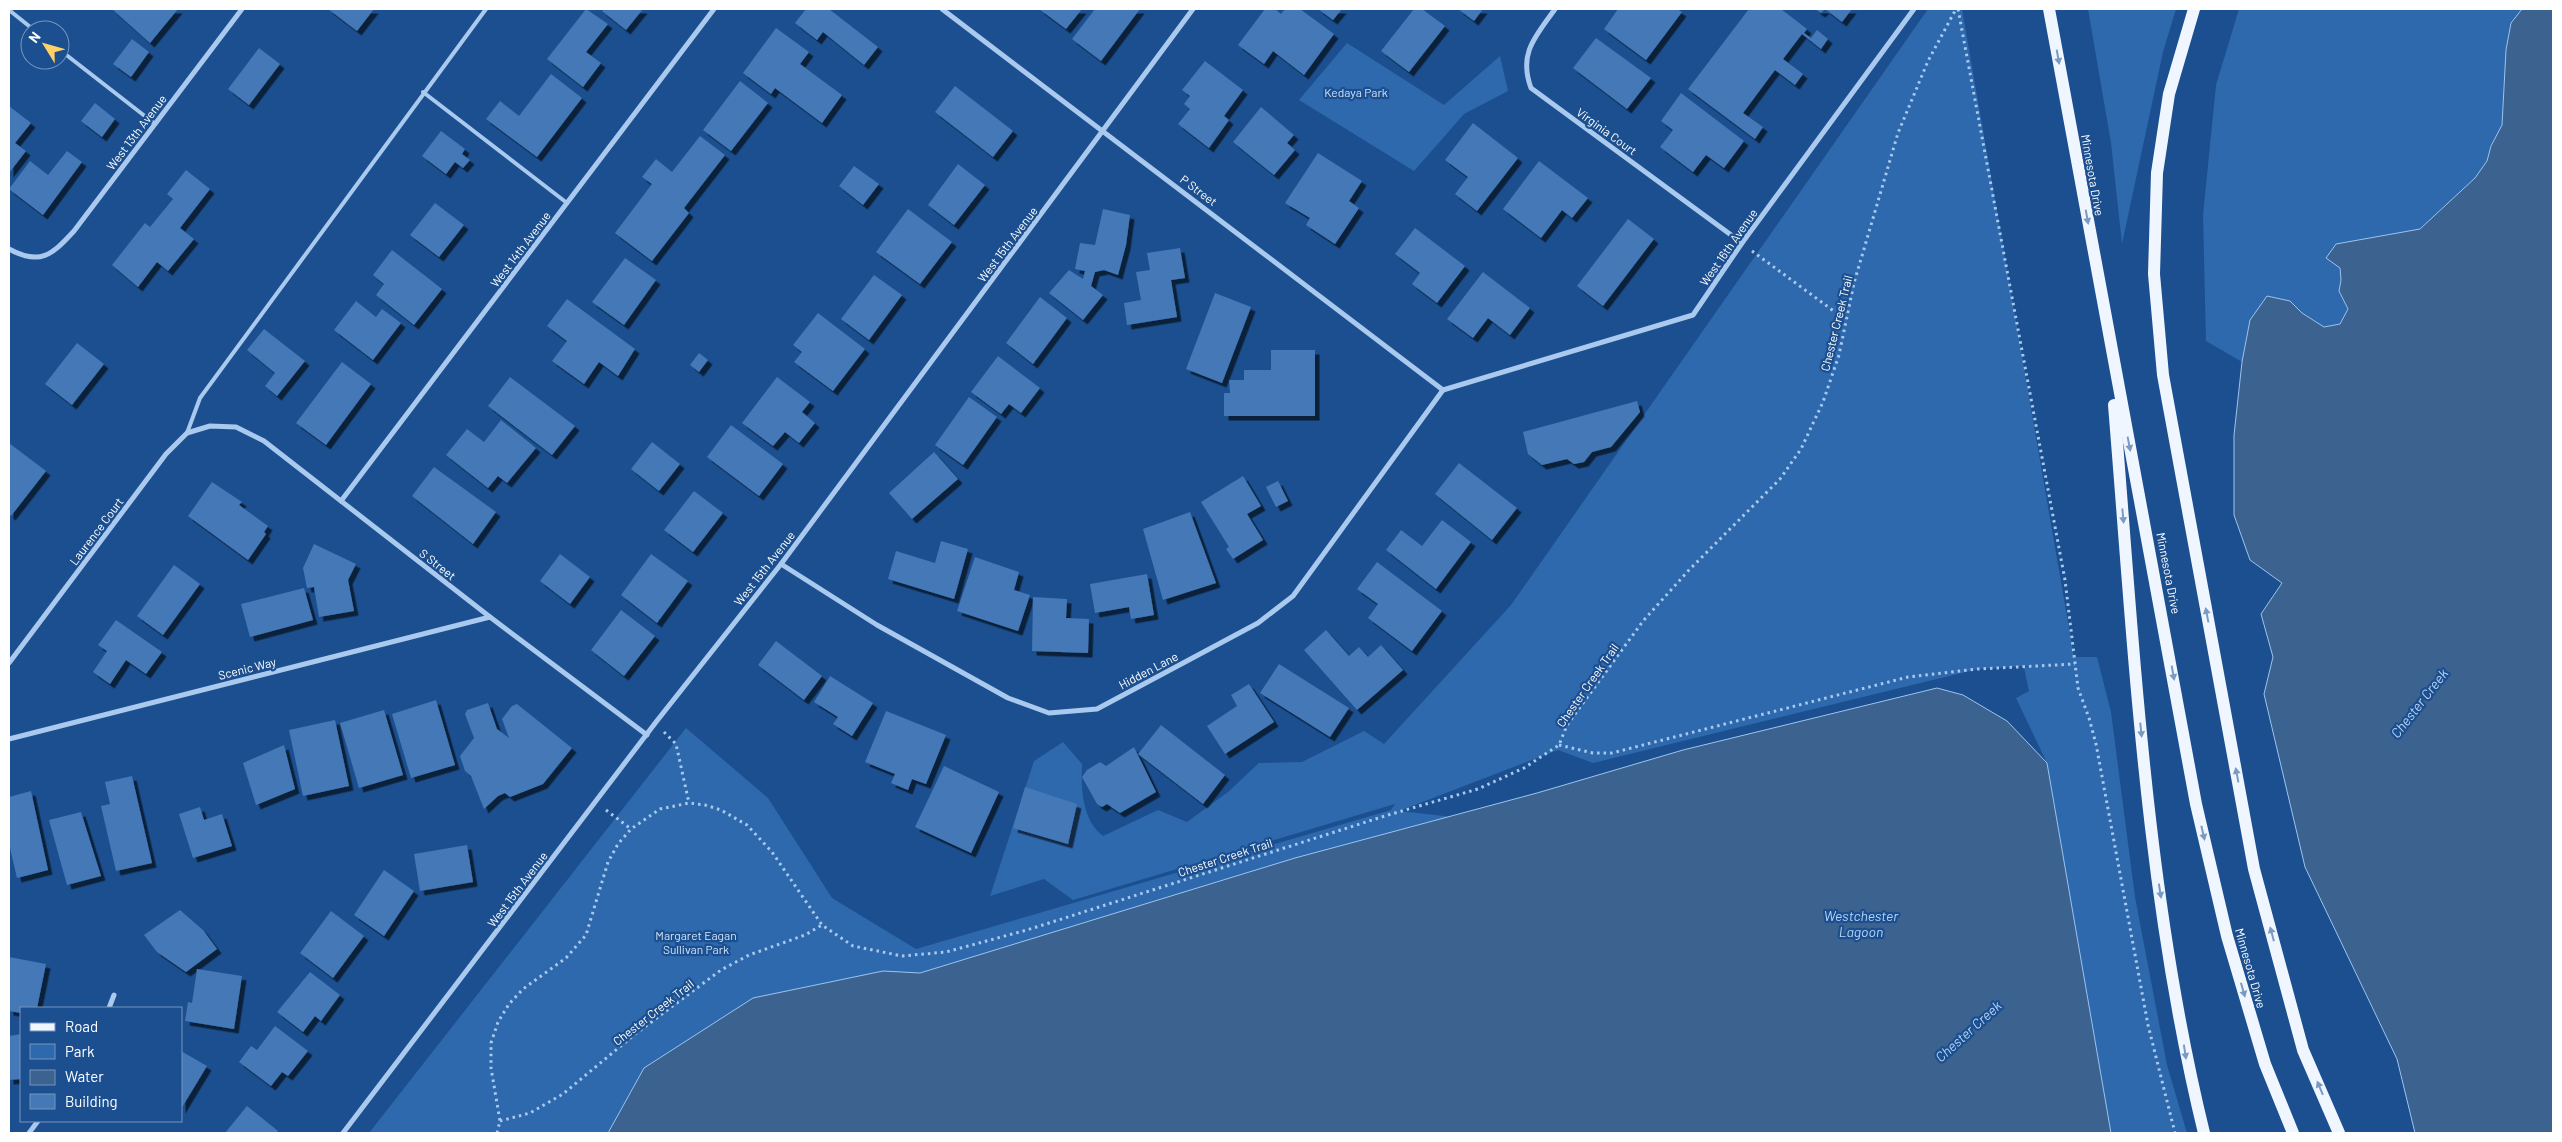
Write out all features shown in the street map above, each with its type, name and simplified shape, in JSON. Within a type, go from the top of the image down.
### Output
[{"type":"main road","name":"Minnesota Drive","points":[[2049,9],[2110,345],[2163,613],[2196,804],[2225,927],[2265,1064],[2293,1133]]},
{"type":"main road","points":[[2194,9],[2169,94],[2157,174],[2154,274],[2163,376],[2254,869],[2303,1050],[2339,1133]]},
{"type":"main road","points":[[2110,345],[2140,713],[2157,870],[2186,1058],[2204,1133]]},
{"type":"street","name":"West 13th Avenue","points":[[9,249],[18,254],[39,258],[58,248],[74,231],[242,9]]},
{"type":"street","name":"West 14th Avenue","points":[[341,501],[714,9]]},
{"type":"street","name":"P Street","points":[[942,9],[1104,130],[1443,390]]},
{"type":"street","name":"West 15th Avenue","points":[[343,1133],[656,722],[781,564],[1193,9]]},
{"type":"street","name":"Virginia Court","points":[[1556,9],[1532,42],[1525,71],[1531,88],[1742,243]]},
{"type":"street","name":"West 16th Avenue","points":[[1443,390],[1694,315],[1742,243],[1914,9]]},
{"type":"street","name":"Hidden Lane","points":[[781,564],[877,625],[1008,698],[1049,713],[1097,709],[1258,623],[1292,596],[1443,390]]},
{"type":"street","name":"S Street","points":[[186,433],[210,426],[236,427],[264,442],[490,617],[647,735]]},
{"type":"street","name":"Laurence Court","points":[[9,663],[166,454],[186,433]]},
{"type":"street","name":"Scenic Way","points":[[9,739],[490,617]]},
{"type":"street","points":[[109,1007],[114,995]]},
{"type":"street","points":[[29,1133],[37,1122]]},
{"type":"lane","points":[[186,433],[200,398],[423,92],[486,9]]},
{"type":"lane","points":[[9,10],[22,20]]},
{"type":"lane","points":[[70,58],[155,124]]},
{"type":"lane","points":[[423,92],[567,203]]},
{"type":"path","points":[[1957,9],[1995,214],[2039,429],[2065,580],[2078,688],[2096,744],[2148,1025],[2175,1133]]},
{"type":"path","name":"Chester Creek Trail","points":[[497,1133],[500,1121],[491,1068],[491,1043],[498,1022],[509,1004],[523,989],[566,958],[586,935],[608,862],[618,844],[631,828],[660,809],[689,803],[721,810],[747,825],[772,852],[822,925],[853,946],[880,954],[902,956],[946,952],[1027,930],[1388,814],[1478,789],[1524,768],[1559,745],[1567,725],[1643,621],[1689,570],[1780,479],[1801,448],[1823,402],[1839,355],[1854,283],[1898,133],[1928,62],[1957,9]]},
{"type":"path","points":[[1742,243],[1846,320]]},
{"type":"path","points":[[1559,745],[1592,753],[1612,753],[1908,677],[1978,669],[2075,664]]},
{"type":"path","points":[[656,722],[676,744],[689,803]]},
{"type":"path","points":[[596,803],[631,828]]},
{"type":"path","name":"Chester Creek Trail","points":[[500,1121],[530,1113],[563,1094],[634,1035],[721,970],[749,955],[805,935],[822,925]]},
{"type":"green space","name":"Margaret Eagan Sullivan Park","points":[[1928,9],[1962,9],[2074,657],[2097,657],[2111,712],[2135,897],[2167,1065],[2187,1133],[2111,1133],[2047,763],[2016,698],[2029,691],[2024,668],[2028,666],[1978,669],[1593,763],[1558,750],[1399,811],[1507,823],[664,1133],[369,1133],[686,728],[768,798],[832,898],[916,949],[1391,810],[1395,804],[1073,900],[1044,879],[990,896],[1034,761],[1063,742],[1082,764],[1084,803],[1091,822],[1103,836],[1158,810],[1187,822],[1228,792],[1259,763],[1302,762],[1364,731],[1384,744],[1511,605]]},
{"type":"green space","points":[[2088,9],[2176,9],[2163,52],[2122,244],[2111,143]]},
{"type":"green space","points":[[2239,9],[2522,9],[2511,24],[2506,50],[2502,125],[2491,146],[2487,161],[2475,178],[2420,229],[2336,244],[2341,280],[2339,291],[2348,309],[2340,324],[2324,327],[2302,313],[2290,301],[2250,320],[2242,362],[2206,341],[2203,215],[2216,85]]},
{"type":"green space","name":"Kedaya Park","points":[[1347,43],[1444,105],[1500,56],[1508,91],[1464,114],[1414,171],[1299,100]]},
{"type":"water","name":"Chester Creek","points":[[2522,9],[2553,9],[2553,1133],[2415,1133],[2397,1059],[2305,867],[2264,694],[2273,657],[2261,614],[2282,583],[2250,560],[2234,515],[2234,435],[2242,362],[2250,320],[2267,296],[2290,301],[2302,313],[2324,327],[2340,324],[2348,309],[2339,291],[2341,280],[2340,268],[2326,258],[2336,244],[2420,229],[2475,178],[2487,161],[2491,146],[2502,125],[2506,50],[2511,23]]},
{"type":"water","name":"Westchester Lagoon","points":[[1937,688],[1963,695],[2007,721],[2047,763],[2111,1133],[608,1133],[644,1068],[753,998],[883,971],[920,973],[1295,858],[1537,793],[1683,750]]},
{"type":"building","points":[[112,9],[178,9],[150,43]]},
{"type":"building","points":[[328,9],[374,9],[357,31]]},
{"type":"building","points":[[586,9],[608,24],[586,52],[601,63],[583,87],[547,59]]},
{"type":"building","points":[[604,9],[643,9],[626,30],[602,11]]},
{"type":"building","points":[[806,9],[829,9],[878,47],[864,65],[823,32],[817,40],[795,23]]},
{"type":"building","points":[[1039,9],[1082,9],[1066,29]]},
{"type":"building","points":[[1095,9],[1140,9],[1101,61],[1072,39]]},
{"type":"building","points":[[1265,9],[1275,9],[1281,14],[1285,9],[1300,9],[1334,34],[1304,75],[1273,51],[1264,64],[1238,45]]},
{"type":"building","points":[[1318,9],[1342,9],[1333,20]]},
{"type":"building","points":[[1414,9],[1422,9],[1445,26],[1409,72],[1381,51]]},
{"type":"building","points":[[1458,9],[1483,9],[1474,21]]},
{"type":"building","points":[[1618,9],[1677,9],[1682,12],[1646,60],[1604,29]]},
{"type":"building","points":[[1749,9],[1781,9],[1807,29],[1804,33],[1811,38],[1817,30],[1828,39],[1821,49],[1802,34],[1783,59],[1803,74],[1795,85],[1775,70],[1743,113],[1763,127],[1755,139],[1688,89]]},
{"type":"building","points":[[1815,9],[1825,9],[1821,13]]},
{"type":"building","points":[[1825,9],[1852,9],[1842,22]]},
{"type":"building","points":[[776,28],[809,52],[800,64],[842,95],[822,123],[775,88],[771,94],[743,73]]},
{"type":"building","points":[[1596,38],[1651,78],[1627,109],[1573,68]]},
{"type":"building","points":[[132,39],[149,52],[131,77],[113,64]]},
{"type":"building","points":[[259,48],[280,64],[249,105],[228,89]]},
{"type":"building","points":[[1205,61],[1243,90],[1224,116],[1229,120],[1209,148],[1178,124],[1190,109],[1184,104],[1190,96],[1182,90]]},
{"type":"building","points":[[551,74],[582,98],[537,157],[486,119],[500,101],[519,116]]},
{"type":"building","points":[[740,81],[768,103],[731,151],[703,130]]},
{"type":"building","points":[[955,86],[1013,131],[993,157],[935,112]]},
{"type":"building","points":[[1681,93],[1744,141],[1724,168],[1706,155],[1693,172],[1660,147],[1673,130],[1661,121]]},
{"type":"building","points":[[95,103],[115,119],[102,137],[81,121]]},
{"type":"building","points":[[9,106],[31,123],[15,143],[26,151],[9,173]]},
{"type":"building","points":[[1261,107],[1294,135],[1287,143],[1295,150],[1274,175],[1233,142]]},
{"type":"building","points":[[1473,123],[1518,158],[1477,211],[1455,194],[1468,177],[1445,160]]},
{"type":"building","points":[[441,131],[465,149],[462,154],[470,160],[463,168],[455,162],[446,174],[422,156]]},
{"type":"building","points":[[700,136],[725,155],[684,208],[689,213],[652,261],[615,233],[652,184],[642,177],[656,159],[672,172]]},
{"type":"building","points":[[67,151],[82,162],[43,215],[9,189],[30,161],[48,175]]},
{"type":"building","points":[[1318,153],[1362,181],[1349,201],[1359,208],[1335,244],[1306,225],[1310,218],[1285,203]]},
{"type":"building","points":[[1539,161],[1588,198],[1572,218],[1562,210],[1541,238],[1503,209]]},
{"type":"building","points":[[958,164],[985,185],[954,225],[928,205]]},
{"type":"building","points":[[854,166],[879,184],[863,205],[839,186]]},
{"type":"building","points":[[186,170],[210,189],[180,228],[194,239],[168,271],[157,262],[138,287],[112,265],[145,223],[150,227],[173,199],[167,194]]},
{"type":"building","points":[[435,203],[464,225],[439,257],[410,235]]},
{"type":"building","points":[[908,209],[952,242],[920,284],[876,252]]},
{"type":"building","points":[[1103,209],[1130,215],[1126,245],[1118,275],[1104,270],[1095,272],[1091,286],[1103,295],[1083,320],[1049,293],[1069,270],[1083,279],[1085,271],[1075,269],[1080,243],[1095,245]]},
{"type":"building","points":[[1628,219],[1654,239],[1603,306],[1577,286]]},
{"type":"building","points":[[1415,228],[1465,266],[1437,303],[1412,284],[1420,273],[1395,254]]},
{"type":"building","points":[[1180,248],[1185,278],[1171,280],[1177,317],[1127,325],[1124,303],[1141,300],[1136,272],[1150,270],[1147,253]]},
{"type":"building","points":[[392,250],[442,289],[414,325],[376,295],[384,284],[373,275]]},
{"type":"building","points":[[625,258],[656,280],[624,325],[592,302]]},
{"type":"building","points":[[1483,272],[1530,308],[1510,335],[1488,318],[1473,338],[1447,319]]},
{"type":"building","points":[[874,275],[902,295],[869,340],[841,319]]},
{"type":"building","points":[[1215,293],[1251,307],[1222,383],[1186,369]]},
{"type":"building","points":[[1040,297],[1067,318],[1033,364],[1006,343]]},
{"type":"building","points":[[567,299],[635,349],[618,376],[599,362],[584,384],[552,361],[567,341],[547,326]]},
{"type":"building","points":[[356,301],[376,317],[382,309],[401,323],[373,360],[334,330]]},
{"type":"building","points":[[818,313],[865,349],[833,391],[794,362],[802,352],[793,345]]},
{"type":"building","points":[[264,329],[305,361],[277,396],[265,386],[275,373],[247,350]]},
{"type":"building","points":[[77,343],[104,364],[72,405],[45,384]]},
{"type":"building","points":[[1271,350],[1315,350],[1315,416],[1224,416],[1224,393],[1230,393],[1229,380],[1244,380],[1244,370],[1271,370]]},
{"type":"building","points":[[699,353],[708,360],[699,372],[690,365]]},
{"type":"building","points":[[998,356],[1040,388],[1021,413],[1009,404],[1001,414],[971,392]]},
{"type":"building","points":[[342,362],[371,384],[326,445],[296,423]]},
{"type":"building","points":[[510,377],[575,426],[552,455],[488,406]]},
{"type":"building","points":[[777,377],[810,402],[802,412],[815,423],[799,443],[785,432],[773,446],[742,423]]},
{"type":"building","points":[[969,397],[997,417],[963,465],[935,445]]},
{"type":"building","points":[[1637,401],[1640,412],[1611,447],[1592,452],[1584,462],[1574,464],[1567,459],[1542,465],[1528,454],[1523,432]]},
{"type":"building","points":[[501,420],[536,448],[507,483],[498,476],[488,488],[446,455],[467,429],[484,442]]},
{"type":"building","points":[[731,425],[783,464],[759,496],[707,457]]},
{"type":"building","points":[[652,442],[680,464],[659,491],[631,469]]},
{"type":"building","points":[[9,443],[46,471],[11,516],[9,514]]},
{"type":"building","points":[[934,452],[958,479],[912,519],[889,493]]},
{"type":"building","points":[[1459,463],[1517,508],[1492,540],[1435,494]]},
{"type":"building","points":[[434,467],[496,512],[473,544],[412,496]]},
{"type":"building","points":[[1243,476],[1261,506],[1247,514],[1263,540],[1233,559],[1226,549],[1229,547],[1201,502]]},
{"type":"building","points":[[1278,481],[1288,501],[1276,507],[1266,487]]},
{"type":"building","points":[[212,482],[242,502],[239,505],[268,526],[264,532],[266,534],[248,560],[188,516]]},
{"type":"building","points":[[694,491],[723,513],[693,552],[664,530]]},
{"type":"building","points":[[1190,512],[1216,583],[1163,600],[1143,529]]},
{"type":"building","points":[[1442,520],[1471,542],[1436,589],[1386,550],[1401,530],[1422,546]]},
{"type":"building","points":[[941,541],[968,549],[954,599],[888,579],[896,551],[935,563]]},
{"type":"building","points":[[314,544],[356,564],[348,580],[354,611],[319,617],[314,587],[307,588],[303,568]]},
{"type":"building","points":[[560,554],[590,577],[570,604],[540,581]]},
{"type":"building","points":[[651,554],[688,581],[657,623],[621,595]]},
{"type":"building","points":[[975,557],[1019,572],[1014,590],[1030,595],[1018,631],[957,611]]},
{"type":"building","points":[[1377,562],[1442,611],[1412,651],[1368,618],[1378,604],[1357,589]]},
{"type":"building","points":[[174,565],[200,584],[163,635],[137,616]]},
{"type":"building","points":[[1147,574],[1154,615],[1131,619],[1129,607],[1095,613],[1090,584]]},
{"type":"building","points":[[304,588],[313,620],[250,637],[241,604]]},
{"type":"building","points":[[1033,597],[1067,599],[1066,618],[1089,619],[1088,653],[1032,651]]},
{"type":"building","points":[[621,610],[655,636],[624,676],[591,650]]},
{"type":"building","points":[[116,620],[162,652],[146,674],[126,660],[110,684],[93,672],[107,651],[98,645]]},
{"type":"building","points":[[1326,630],[1349,656],[1359,647],[1368,657],[1381,645],[1403,670],[1357,710],[1304,650]]},
{"type":"building","points":[[776,641],[822,676],[804,700],[758,665]]},
{"type":"building","points":[[1279,664],[1349,708],[1330,737],[1260,693]]},
{"type":"building","points":[[830,676],[873,703],[852,736],[833,724],[838,717],[814,702]]},
{"type":"building","points":[[1249,684],[1274,722],[1225,754],[1207,726],[1237,706],[1231,695]]},
{"type":"building","points":[[436,700],[455,765],[411,778],[392,714]]},
{"type":"building","points":[[488,703],[497,729],[509,738],[502,719],[512,706],[517,704],[572,748],[543,784],[510,797],[505,793],[498,796],[484,809],[471,776],[465,771],[460,756],[474,738],[465,714],[467,710]]},
{"type":"building","points":[[384,710],[403,775],[359,788],[340,723]]},
{"type":"building","points":[[886,711],[946,735],[926,784],[912,779],[908,790],[891,783],[895,774],[865,762]]},
{"type":"building","points":[[335,720],[349,786],[303,796],[289,730]]},
{"type":"building","points":[[1161,725],[1225,775],[1203,804],[1138,754]]},
{"type":"building","points":[[284,745],[295,789],[256,805],[243,763]]},
{"type":"building","points":[[1134,747],[1156,792],[1120,813],[1107,804],[1102,807],[1097,804],[1082,777],[1087,770],[1100,762],[1106,766]]},
{"type":"building","points":[[944,766],[999,792],[971,853],[915,827]]},
{"type":"building","points":[[132,776],[152,863],[116,871],[101,806],[110,804],[105,782]]},
{"type":"building","points":[[1025,787],[1077,804],[1068,844],[1013,828]]},
{"type":"building","points":[[31,791],[48,870],[17,878],[9,844],[9,797]]},
{"type":"building","points":[[200,807],[204,820],[222,814],[232,846],[193,858],[179,814]]},
{"type":"building","points":[[81,812],[101,876],[67,885],[49,820]]},
{"type":"building","points":[[467,845],[473,882],[420,891],[414,854]]},
{"type":"building","points":[[384,870],[414,891],[384,936],[354,915]]},
{"type":"building","points":[[180,910],[203,930],[217,949],[186,972],[157,952],[144,935]]},
{"type":"building","points":[[331,911],[364,936],[333,978],[300,953]]},
{"type":"building","points":[[9,957],[46,964],[37,1007],[20,1007],[20,1013],[9,1011]]},
{"type":"building","points":[[197,969],[242,976],[234,1029],[185,1021],[188,1002],[192,1003]]},
{"type":"building","points":[[310,972],[340,995],[321,1021],[315,1016],[303,1032],[277,1012]]},
{"type":"building","points":[[275,1026],[308,1051],[288,1076],[282,1072],[271,1086],[239,1062],[251,1046],[257,1050]]},
{"type":"building","points":[[20,1034],[20,1079],[9,1080],[9,1036]]},
{"type":"building","points":[[182,1052],[207,1066],[182,1107]]},
{"type":"building","points":[[247,1106],[278,1131],[277,1133],[225,1133]]}]
